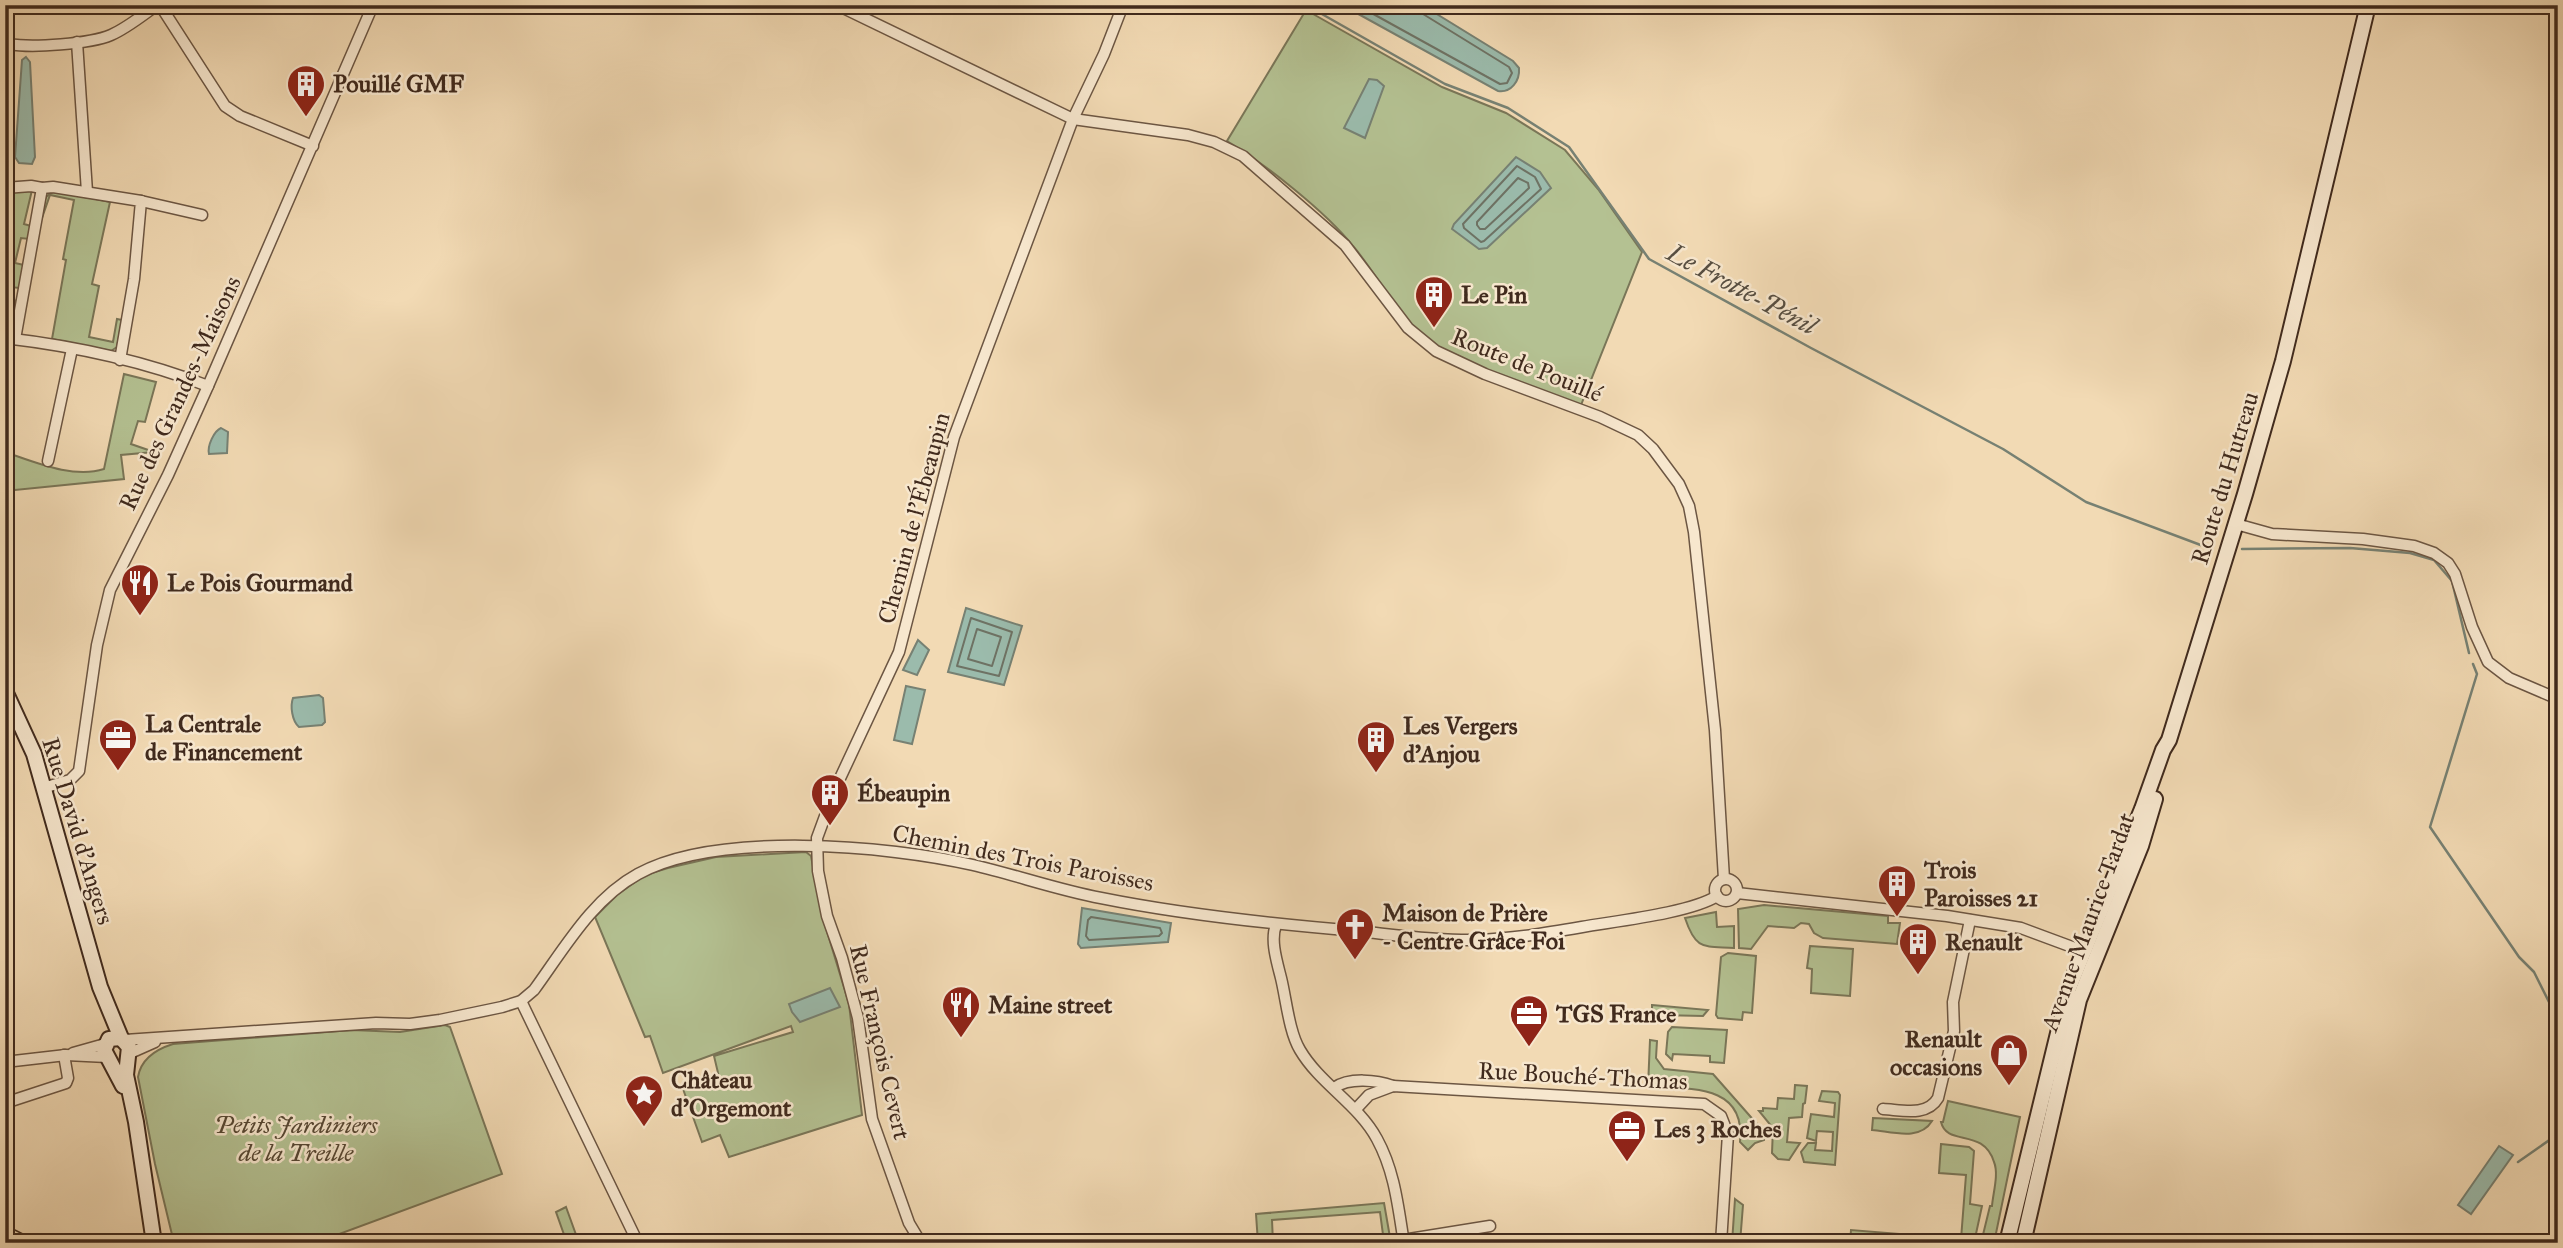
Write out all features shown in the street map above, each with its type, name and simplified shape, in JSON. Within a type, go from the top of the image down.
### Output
[{"type":"highway","points":[[5,1236],[19,1243]]},
{"type":"street","points":[[7,46],[77,42],[110,35],[159,5],[225,106],[240,116],[313,146]]},
{"type":"street","name":"Rue des Grandes-Maisons","points":[[43,788],[70,780],[79,771],[97,645],[110,590],[168,475],[373,5]]},
{"type":"street","name":"Route de Pouillé","points":[[837,5],[1073,119],[1188,135],[1214,142],[1243,156],[1345,245],[1408,328],[1436,351],[1485,374],[1609,421],[1638,435],[1653,449],[1679,484],[1689,506],[1695,532],[1715,730],[1724,879]]},
{"type":"street","name":"Chemin de l'Ébeaupin","points":[[817,845],[819,831],[835,789],[899,652],[950,447],[1073,119],[1104,54],[1123,5]]},
{"type":"street","name":"Route du Hutreau","points":[[2083,951],[2169,740],[2236,524],[2283,361],[2368,5]]},
{"type":"street","points":[[77,42],[87,192]]},
{"type":"street","points":[[5,188],[53,187],[141,201],[202,215]]},
{"type":"street","points":[[42,188],[10,339],[120,360],[208,386]]},
{"type":"street","points":[[120,360],[134,279],[141,201]]},
{"type":"street","points":[[48,461],[72,349]]},
{"type":"street","points":[[2236,524],[2272,534],[2363,539],[2434,553],[2448,563],[2455,573],[2472,627],[2488,662],[2509,678],[2558,699]]},
{"type":"street","name":"Rue David d'Angers","points":[[5,691],[34,754],[117,1049]]},
{"type":"street","name":"Avenue Maurice Tardat","points":[[2023,1243],[2080,1000],[2141,846],[2169,754],[2169,740]]},
{"type":"street","name":"Chemin des Trois Paroisses","points":[[521,1001],[534,990],[601,901],[636,874],[667,862],[717,852],[817,845],[930,857],[973,864],[1102,899],[1276,925],[1473,940],[1524,937],[1654,914],[1709,901],[1717,896]]},
{"type":"street","name":"Rue François Cevert","points":[[817,845],[818,871],[827,916],[842,958],[858,1018],[872,1119],[909,1223],[921,1243]]},
{"type":"street","points":[[1737,893],[1734,883],[1724,879],[1716,885],[1717,896],[1722,900],[1729,900],[1737,893],[1969,920],[2021,928],[2083,951]]},
{"type":"street","points":[[1884,1109],[1924,1110],[1933,1106],[1938,1098],[1954,1031],[1953,1002],[1969,920]]},
{"type":"street","points":[[1276,925],[1274,936],[1279,970],[1296,1042],[1301,1052],[1371,1128],[1394,1180],[1404,1241],[1490,1226]]},
{"type":"street","name":"Avenue Maurice Tardat","points":[[2007,1243],[2067,992],[2083,951]]},
{"type":"street","points":[[5,1062],[117,1049],[169,1038],[376,1023],[410,1024],[440,1020],[521,1001],[638,1243]]},
{"type":"street","points":[[117,1049],[132,1123],[147,1243]]},
{"type":"street","points":[[117,1049],[126,1075],[136,1122],[154,1243]]},
{"type":"street","points":[[5,1103],[66,1083],[68,1079],[65,1055]]},
{"type":"street","name":"Rue Bouché-Thomas","points":[[1334,1087],[1359,1081],[1393,1086],[1697,1103],[1711,1107],[1721,1116],[1728,1134],[1721,1243]]},
{"type":"street","points":[[1356,1109],[1369,1095],[1393,1086]]},
{"type":"green space","points":[[1306,10],[1442,87],[1506,113],[1565,150],[1598,189],[1642,252],[1581,405],[1479,368],[1425,338],[1405,318],[1362,257],[1327,218],[1276,175],[1227,141]]},
{"type":"green space","points":[[32,190],[24,224],[31,226],[29,239],[21,238],[15,263],[24,265],[19,288],[11,287],[9,299],[17,301],[16,304],[8,303],[6,316],[14,317],[10,330],[5,332],[5,206],[6,202],[12,202],[11,191]]},
{"type":"green space","points":[[58,191],[110,202],[92,284],[99,286],[89,337],[113,342],[117,319],[122,320],[117,347],[111,351],[52,339],[74,200],[50,195],[42,218],[44,200],[49,194]]},
{"type":"green space","points":[[124,374],[156,382],[145,422],[138,421],[131,444],[154,452],[121,455],[124,479],[15,490],[5,481],[5,452],[67,471],[92,472],[104,469]]},
{"type":"green space","points":[[806,852],[811,856],[822,915],[849,1004],[862,1115],[729,1157],[720,1135],[702,1142],[683,1089],[719,1077],[714,1056],[793,1032],[791,1026],[663,1073],[650,1036],[645,1037],[595,917],[617,895],[645,875],[716,857]]},
{"type":"green space","points":[[1764,905],[1888,916],[1888,923],[1900,923],[1897,944],[1823,938],[1814,933],[1809,924],[1801,923],[1794,928],[1768,926],[1751,949],[1739,948],[1738,909]]},
{"type":"green space","points":[[1716,912],[1717,927],[1734,926],[1734,948],[1702,945],[1689,929],[1685,918]]},
{"type":"green space","points":[[1810,946],[1853,949],[1850,996],[1811,993],[1812,969],[1807,968]]},
{"type":"green space","points":[[1728,953],[1756,956],[1752,1013],[1743,1012],[1742,1020],[1718,1018],[1716,1015],[1721,957]]},
{"type":"green space","points":[[1652,1005],[1708,1010],[1703,1016],[1659,1015],[1652,1012]]},
{"type":"green space","name":"Petits Jardiniers de la Treille","points":[[445,1025],[450,1027],[502,1174],[315,1243],[201,1243],[197,1237],[174,1243],[138,1077],[142,1065],[151,1056],[173,1044],[352,1030],[400,1032]]},
{"type":"green space","points":[[1672,1027],[1727,1030],[1724,1063],[1710,1062],[1710,1056],[1673,1054],[1672,1060],[1666,1054],[1668,1032]]},
{"type":"green space","points":[[1650,1040],[1657,1041],[1656,1058],[1664,1069],[1713,1074],[1764,1132],[1764,1140],[1755,1143],[1748,1150],[1740,1142],[1739,1123],[1734,1109],[1724,1099],[1712,1093],[1648,1087]]},
{"type":"green space","points":[[1795,1085],[1807,1086],[1805,1103],[1802,1117],[1789,1118],[1787,1142],[1800,1143],[1789,1160],[1778,1159],[1772,1153],[1773,1128],[1759,1111],[1763,1111],[1763,1108],[1777,1109],[1778,1098],[1794,1099]]},
{"type":"green space","points":[[1822,1091],[1838,1092],[1840,1095],[1835,1165],[1804,1162],[1801,1152],[1808,1143],[1816,1143],[1815,1150],[1832,1151],[1833,1132],[1817,1131],[1816,1141],[1807,1138],[1811,1114],[1834,1117],[1835,1103],[1819,1101]]},
{"type":"green space","points":[[1948,1101],[2020,1117],[1994,1243],[1981,1243],[1992,1206],[1996,1178],[1994,1162],[1982,1144],[1950,1134],[1945,1129],[1941,1122]]},
{"type":"green space","points":[[1873,1118],[1932,1121],[1921,1131],[1905,1134],[1872,1130]]},
{"type":"green space","points":[[1941,1144],[1969,1147],[1974,1151],[1970,1204],[1982,1206],[1974,1243],[1850,1243],[1851,1230],[1961,1239],[1966,1175],[1939,1173]]},
{"type":"green space","points":[[1735,1199],[1743,1205],[1740,1243],[1732,1243]]},
{"type":"green space","points":[[1384,1203],[1391,1243],[1375,1243],[1384,1242],[1380,1212],[1272,1220],[1273,1243],[1258,1243],[1256,1214]]},
{"type":"green space","points":[[566,1207],[579,1243],[567,1243],[556,1212]]},
{"type":"water","points":[[1342,5],[1422,5],[1513,61],[1519,68],[1516,82],[1507,90],[1498,91]]},
{"type":"water","points":[[26,57],[30,62],[35,157],[32,164],[19,163],[15,157],[22,60]]},
{"type":"water","points":[[1369,79],[1377,80],[1384,86],[1365,138],[1344,128]]},
{"type":"water","points":[[1516,157],[1540,172],[1551,188],[1487,248],[1479,249],[1452,229],[1454,224]]},
{"type":"water","points":[[221,428],[228,432],[227,453],[209,454],[212,439]]},
{"type":"water","points":[[966,608],[1022,626],[1004,685],[948,672]]},
{"type":"water","points":[[918,640],[929,650],[917,675],[903,670]]},
{"type":"water","points":[[906,686],[925,690],[912,744],[894,740]]},
{"type":"water","points":[[319,695],[323,698],[325,722],[322,725],[299,727],[292,713],[293,698]]},
{"type":"water","points":[[1082,908],[1171,923],[1168,942],[1081,948],[1078,944]]},
{"type":"water","points":[[830,988],[840,1007],[800,1022],[789,1004]]},
{"type":"water","points":[[2499,1146],[2513,1155],[2471,1214],[2458,1205]]},
{"type":"waterway","name":"Le Frotte-Pénil","points":[[1306,5],[1445,84],[1508,108],[1569,147],[1649,259],[2003,449],[2086,502],[2206,547]]},
{"type":"waterway","name":"Le Frotte-Pénil","points":[[2242,549],[2350,548],[2410,553],[2434,560],[2452,581],[2469,653]]},
{"type":"waterway","name":"Le Frotte-Pénil","points":[[2473,664],[2477,674],[2430,827],[2519,957],[2534,972],[2558,1020]]},
{"type":"waterway","name":"Le Frotte-Pénil","points":[[2518,1162],[2558,1134]]},
{"type":"place","name":"Pouillé GMF","points":[[306,118]]},
{"type":"place","name":"Le Pin","points":[[1434,329]]},
{"type":"place","name":"Le Pois Gourmand","points":[[140,617]]},
{"type":"place","name":"La Centrale de Financement","points":[[118,772]]},
{"type":"place","name":"Les Vergers d'Anjou","points":[[1376,774]]},
{"type":"place","name":"Ébeaupin","points":[[830,827]]},
{"type":"place","name":"Trois Paroisses 21","points":[[1897,918]]},
{"type":"place","name":"Maison de Prière - Centre Grâce Foi","points":[[1355,961]]},
{"type":"place","name":"Renault","points":[[1918,976]]},
{"type":"place","name":"Maine street","points":[[961,1039]]},
{"type":"place","name":"TGS France","points":[[1529,1048]]},
{"type":"place","name":"Renault occasions","points":[[2009,1087]]},
{"type":"place","name":"Château d'Orgemont","points":[[644,1128]]},
{"type":"place","name":"Les 3 Roches","points":[[1627,1163]]}]
